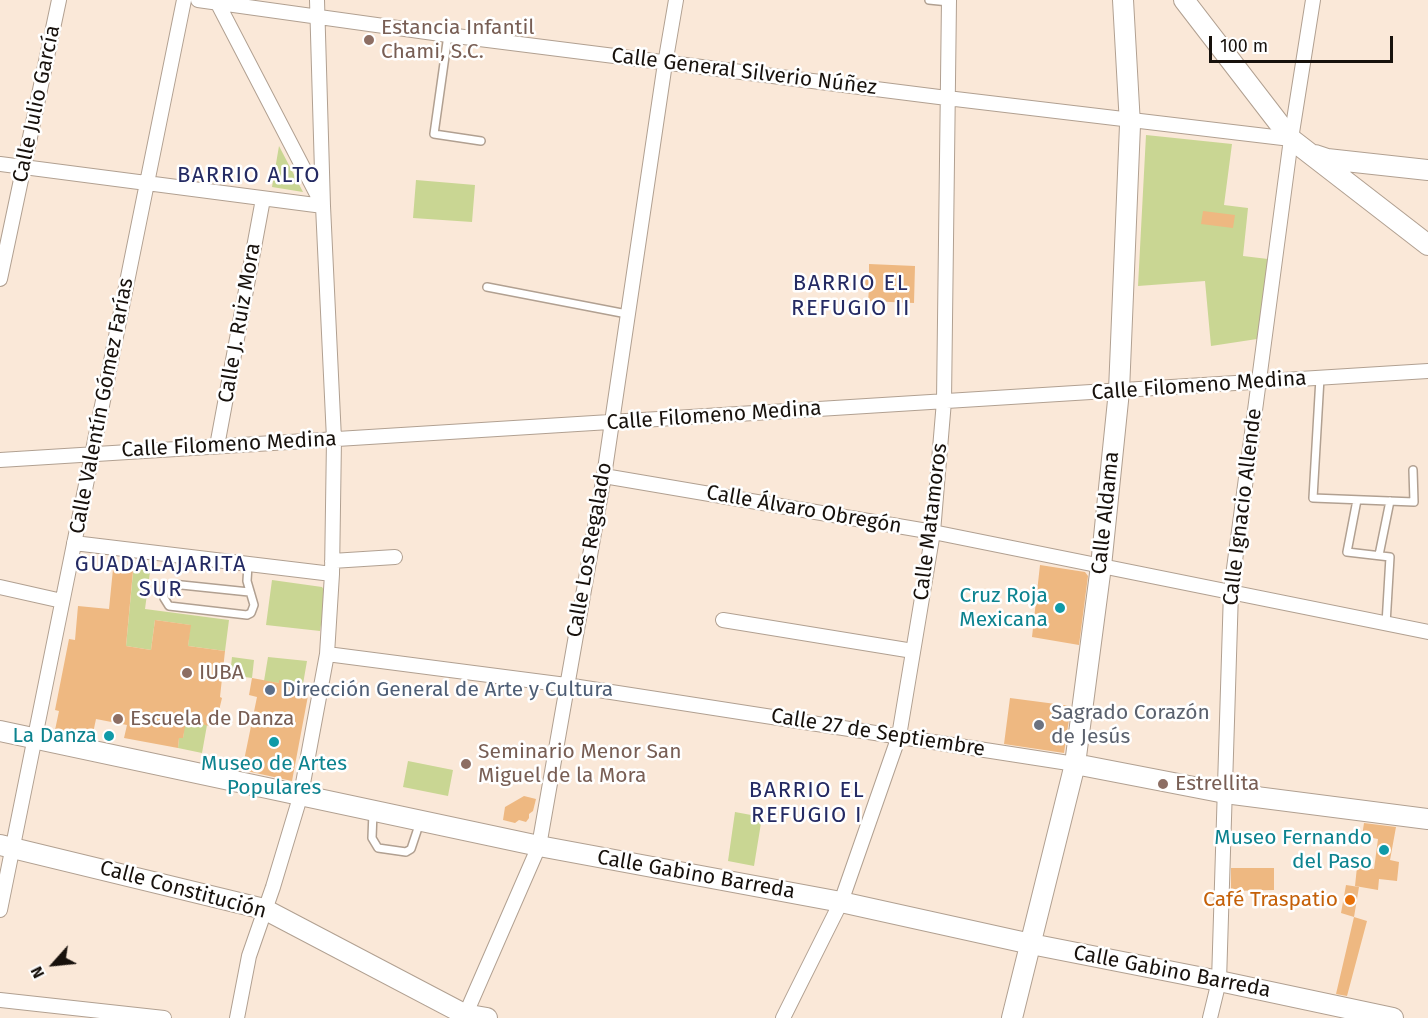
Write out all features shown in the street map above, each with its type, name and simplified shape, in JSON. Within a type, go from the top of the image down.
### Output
[{"type":"street","name":"Calle Julio García","points":[[0,279],[59,0]]},
{"type":"street","name":"Calle Valentín Gómez Farías","points":[[0,910],[6,846],[35,738],[184,0]]},
{"type":"street","name":"Calle General Silverio Núñez","points":[[198,0],[946,98],[1291,139]]},
{"type":"street","points":[[237,1018],[249,956],[301,794],[327,654],[332,568],[334,440],[323,206],[317,0]]},
{"type":"street","name":"Calle Los Regalado","points":[[464,1016],[539,846],[604,476],[676,0]]},
{"type":"street","name":"Calle Aldama","points":[[1012,1018],[1075,764],[1101,566],[1119,390],[1130,121],[1123,0]]},
{"type":"street","points":[[1184,0],[1291,139],[1428,244]]},
{"type":"street","name":"Calle Ignacio Allende","points":[[1210,1018],[1219,981],[1231,591],[1291,139],[1313,0]]},
{"type":"street","points":[[217,1],[323,206]]},
{"type":"street","name":"Calle Matamoros","points":[[783,1018],[841,902],[899,736],[933,532],[944,401],[949,1]]},
{"type":"street","points":[[1321,160],[1428,170]]},
{"type":"street","points":[[0,164],[323,206]]},
{"type":"street","name":"Calle J. Ruiz Mora","points":[[218,446],[263,199]]},
{"type":"street","name":"Calle Filomeno Medina","points":[[0,460],[1428,371]]},
{"type":"street","name":"Calle Álvaro Obregón","points":[[604,476],[933,532],[1428,632]]},
{"type":"street","points":[[74,543],[275,567],[332,568],[395,557]]},
{"type":"street","points":[[0,587],[62,600]]},
{"type":"street","points":[[723,620],[913,651]]},
{"type":"street","name":"Calle 27 de Septiembre","points":[[327,654],[566,685],[899,736],[1075,764],[1225,794],[1428,819]]},
{"type":"street","name":"Calle Gabino Barreda","points":[[0,730],[539,846],[841,902],[1031,944],[1393,1018]]},
{"type":"street","name":"Calle Constitución","points":[[6,846],[264,909],[464,1016],[487,1018]]},
{"type":"street","points":[[0,1000],[88,1014],[164,1018]]},
{"type":"lane","points":[[929,0],[949,1]]},
{"type":"lane","points":[[448,34],[434,134],[481,141]]},
{"type":"lane","points":[[487,287],[627,314]]},
{"type":"lane","points":[[1320,378],[1313,498],[1413,502],[1413,470]]},
{"type":"lane","points":[[1357,500],[1347,552],[1390,557],[1386,624]]},
{"type":"lane","points":[[1378,555],[1390,501]]},
{"type":"lane","points":[[248,565],[249,591],[254,605],[251,613],[247,615],[169,606],[164,598],[165,588],[172,584],[249,591]]},
{"type":"lane","points":[[373,810],[372,838],[378,848],[406,852],[411,849],[421,820]]},
{"type":"green space","points":[[1146,135],[1232,144],[1224,205],[1248,208],[1243,256],[1268,259],[1257,339],[1211,346],[1205,281],[1138,286]]},
{"type":"green space","points":[[279,146],[303,192],[272,187]]},
{"type":"green space","points":[[416,180],[475,185],[472,222],[413,218]]},
{"type":"green space","points":[[134,562],[151,564],[145,609],[229,620],[225,651],[188,646],[190,625],[155,620],[151,650],[126,646]]},
{"type":"green space","points":[[272,580],[322,587],[326,593],[320,631],[266,625]]},
{"type":"green space","points":[[232,657],[254,660],[252,678],[230,675]]},
{"type":"green space","points":[[268,657],[307,661],[303,684],[280,680],[279,683],[264,681]]},
{"type":"green space","points":[[153,713],[207,725],[202,753],[178,748],[179,738],[183,738],[184,729]]},
{"type":"green space","points":[[408,761],[453,770],[448,796],[403,787]]},
{"type":"green space","points":[[735,812],[762,817],[754,866],[728,861]]},
{"type":"building","points":[[1203,211],[1235,215],[1233,228],[1201,224]]},
{"type":"building","points":[[869,264],[915,266],[914,303],[868,301],[869,289],[861,289],[862,275],[869,275]]},
{"type":"building","name":"Cruz Roja Mexicana","points":[[1040,565],[1085,572],[1088,576],[1079,645],[1032,637]]},
{"type":"building","points":[[113,569],[133,571],[126,646],[151,650],[155,620],[191,625],[188,646],[225,651],[220,697],[222,698],[215,727],[186,721],[183,738],[179,738],[178,748],[124,738],[127,725],[96,719],[92,738],[55,730],[59,711],[55,710],[69,639],[75,640],[78,606],[109,609]]},
{"type":"building","name":"Museo de Artes Populares","points":[[252,678],[310,685],[292,781],[242,770],[257,697],[249,695]]},
{"type":"building","name":"Sagrado Corazón de Jesús","points":[[1010,698],[1071,706],[1064,753],[1004,744]]},
{"type":"building","points":[[524,796],[536,799],[533,811],[526,822],[519,820],[515,823],[503,820],[505,807]]},
{"type":"building","name":"Museo Fernando del Paso","points":[[1364,823],[1396,827],[1390,860],[1399,862],[1397,881],[1379,879],[1378,890],[1355,886],[1357,867],[1374,869],[1378,839],[1362,836]]},
{"type":"building","points":[[1231,868],[1274,868],[1274,890],[1231,891]]},
{"type":"building","name":"Café Traspatio","points":[[1346,885],[1359,887],[1354,917],[1341,913]]},
{"type":"building","points":[[1354,917],[1367,921],[1347,996],[1336,994]]},
{"type":"place","name":"Estancia Infantil Chami, S.C.","points":[[369,40]]},
{"type":"place","name":"Cruz Roja Mexicana","points":[[1060,608]]},
{"type":"place","name":"IUBA","points":[[187,673]]},
{"type":"place","name":"Dirección General de Arte y Cultura","points":[[270,690]]},
{"type":"place","name":"Escuela de Danza","points":[[118,719]]},
{"type":"place","name":"Sagrado Corazón de Jesús","points":[[1039,725]]},
{"type":"place","name":"La Danza","points":[[109,736]]},
{"type":"place","name":"Museo de Artes Populares","points":[[274,742]]},
{"type":"place","name":"Seminario Menor San Miguel de la Mora","points":[[466,764]]},
{"type":"place","name":"Estrellita","points":[[1163,784]]},
{"type":"place","name":"Museo Fernando del Paso","points":[[1384,850]]},
{"type":"place","name":"Café Traspatio","points":[[1350,900]]},
{"type":"district","name":"BARRIO ALTO","points":[[249,176]]},
{"type":"district","name":"BARRIO EL REFUGIO II","points":[[851,296]]},
{"type":"district","name":"GUADALAJARITA SUR","points":[[161,578]]},
{"type":"district","name":"BARRIO EL REFUGIO I","points":[[807,804]]}]
